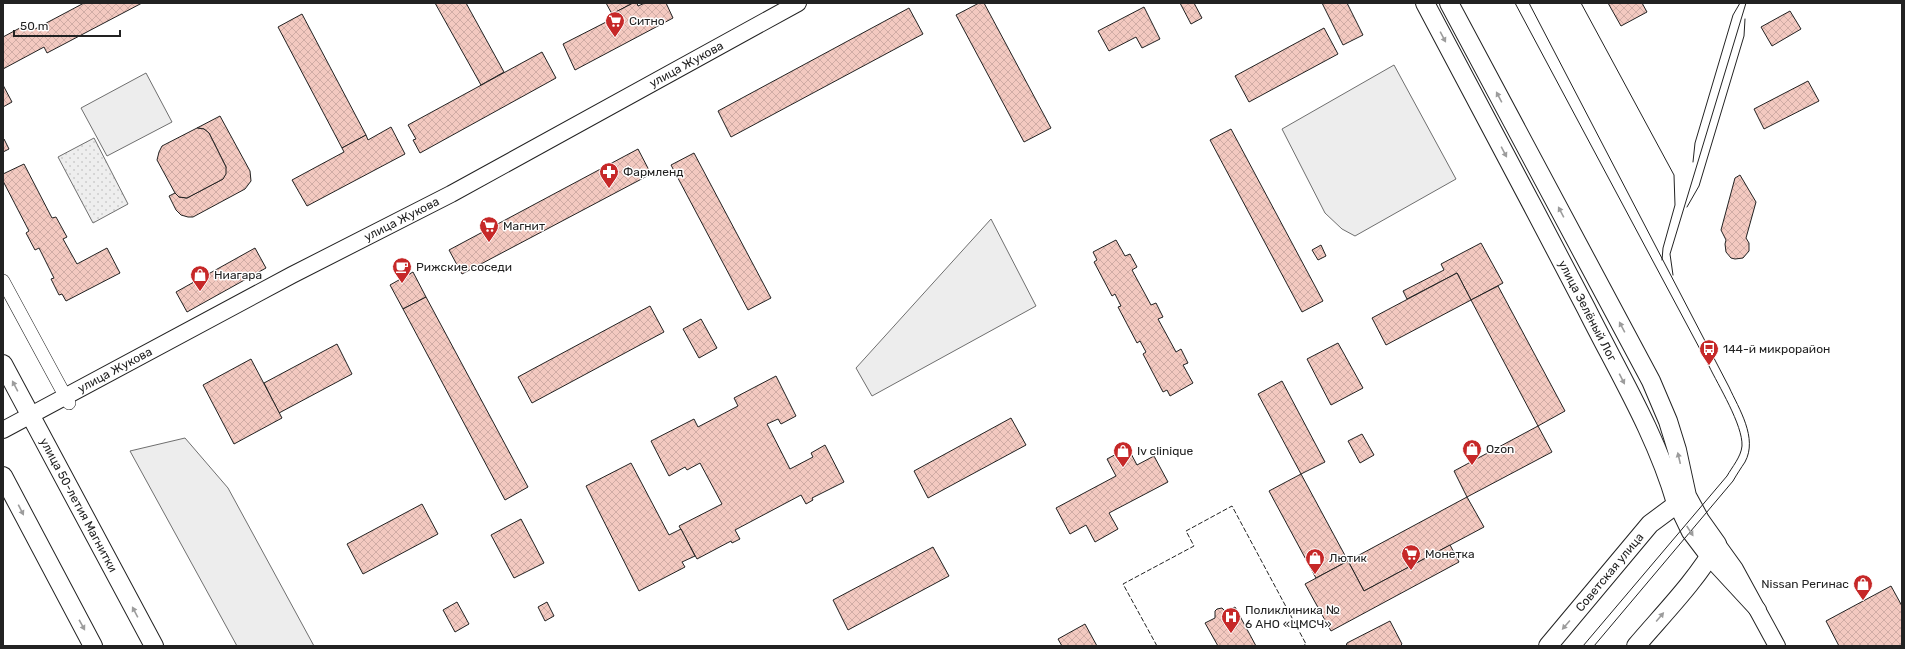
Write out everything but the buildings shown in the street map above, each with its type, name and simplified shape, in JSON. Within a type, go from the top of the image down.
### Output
[{"type":"main road","name":"улица Зелёный Лог","points":[[1425,3],[1514,170],[1645,424],[1666,471],[1682,500],[1700,520],[1713,550]]},
{"type":"main road","name":"улица Зелёный Лог","points":[[1449,3],[1651,381],[1670,428],[1682,500]]},
{"type":"main road","name":"улица 50-летия Магнитки","points":[[3,364],[154,646]]},
{"type":"main road","points":[[3,476],[93,646]]},
{"type":"main road","name":"Советская улица","points":[[1548,646],[1650,524],[1682,500]]},
{"type":"main road","points":[[1636,646],[1685,588],[1713,550]]},
{"type":"street","name":"улица Жукова","points":[[3,430],[30,415],[67,400],[292,275],[451,194],[798,3]]},
{"type":"street","points":[[3,281],[67,400]]},
{"type":"street","name":"улица Зелёный Лог","points":[[1713,550],[1758,610],[1777,646]]},
{"type":"shaded area","points":[[1394,65],[1456,179],[1355,236],[1342,229],[1325,213],[1282,129]]},
{"type":"shaded area","points":[[146,73],[172,122],[107,156],[81,108]]},
{"type":"shaded area","points":[[94,138],[128,204],[93,223],[58,157]]},
{"type":"shaded area","points":[[991,219],[1036,306],[872,396],[856,368]]},
{"type":"shaded area","points":[[185,438],[228,488],[314,646],[237,646],[130,451]]},
{"type":"tram line","points":[[1515,3],[1724,394],[1739,427],[1742,446],[1740,454],[1727,476],[1583,646]]},
{"type":"tram line","points":[[1529,3],[1729,387],[1746,424],[1749,443],[1745,462],[1733,481],[1594,646]]},
{"type":"tram line","points":[[1581,3],[1674,175],[1675,205],[1663,248],[1662,260]]},
{"type":"tram line","points":[[1693,162],[1695,143],[1733,15],[1740,3]]},
{"type":"tram line","points":[[1673,275],[1670,254],[1746,3]]},
{"type":"tram line","points":[[1687,207],[1699,186],[1744,36],[1745,19]]},
{"type":"fence","points":[[1157,646],[1123,584],[1194,546],[1186,531],[1232,506],[1306,644],[1303,646]]},
{"type":"place","name":"Ситно","points":[[615,38]]},
{"type":"place","name":"Фармленд","points":[[609,189]]},
{"type":"place","name":"Магнит","points":[[489,243]]},
{"type":"place","name":"Рижские соседи","points":[[402,284]]},
{"type":"place","name":"Ниагара","points":[[200,292]]},
{"type":"place","name":"144-й микрорайон","points":[[1709,366]]},
{"type":"place","name":"Ozon","points":[[1472,466]]},
{"type":"place","name":"Iv clinique","points":[[1123,468]]},
{"type":"place","name":"Монетка","points":[[1411,571]]},
{"type":"place","name":"Лютик","points":[[1315,575]]},
{"type":"place","name":"Nissan Регинас","points":[[1863,601]]},
{"type":"place","name":"Поликлиника № 6 АНО «ЦМСЧ»","points":[[1231,634]]}]
